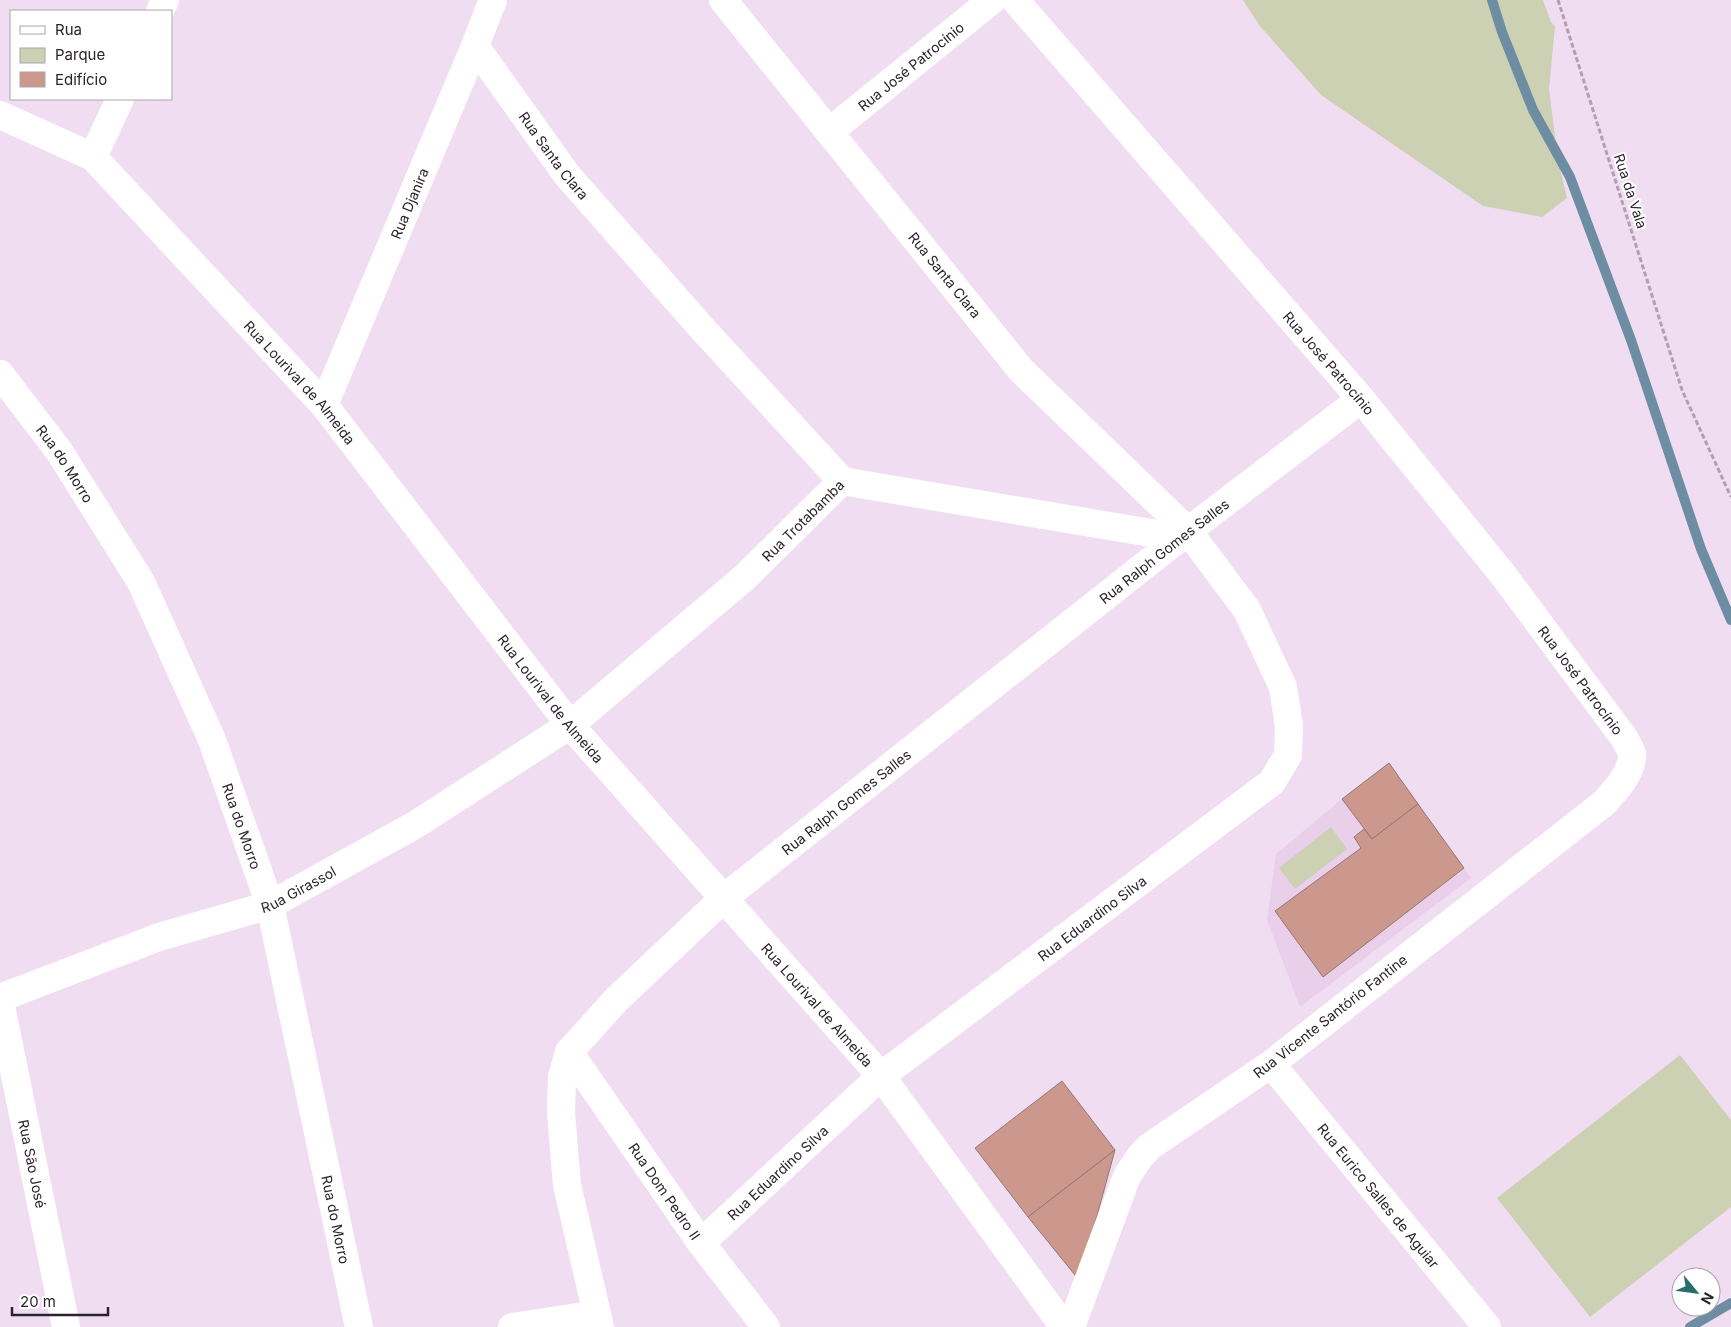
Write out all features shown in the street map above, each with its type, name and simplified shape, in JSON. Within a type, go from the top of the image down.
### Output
[{"type":"street","name":"Rua Djanira","points":[[324,405],[493,0]]},
{"type":"street","name":"Rua Santa Clara","points":[[723,0],[1021,370],[1184,534]]},
{"type":"street","name":"Rua José Patrocínio","points":[[829,132],[992,0]]},
{"type":"street","name":"Rua José Patrocínio","points":[[1015,0],[1361,399],[1504,576],[1625,739]]},
{"type":"street","name":"Rua Santa Clara","points":[[475,46],[567,175],[700,326],[842,481]]},
{"type":"street","points":[[93,157],[120,100]]},
{"type":"street","name":"Rua Lourival de Almeida","points":[[0,115],[93,157],[324,405],[570,725],[881,1076],[1064,1327]]},
{"type":"street","name":"Rua do Morro","points":[[0,374],[59,451],[141,582],[212,740],[270,905],[359,1327]]},
{"type":"street","name":"Rua Ralph Gomes Salles","points":[[599,1320],[567,1184],[560,1112],[562,1076],[569,1052],[616,1000],[724,898],[1184,534],[1361,399]]},
{"type":"street","name":"Rua Trotabamba","points":[[570,725],[744,578],[842,481],[1184,534]]},
{"type":"street","name":"Rua Eduardino Silva","points":[[701,1243],[881,1076],[1272,782],[1288,755],[1288,726],[1283,687],[1247,610],[1184,534]]},
{"type":"street","name":"Rua Girassol","points":[[0,999],[159,937],[270,905],[414,825],[570,725]]},
{"type":"street","name":"Rua Vicente Santório Fantine","points":[[1071,1327],[1127,1176],[1149,1147],[1271,1064],[1604,803],[1614,793],[1630,768],[1632,754],[1625,739]]},
{"type":"street","name":"Rua São José","points":[[0,999],[66,1327]]},
{"type":"street","name":"Rua Dom Pedro II","points":[[569,1052],[701,1243],[766,1327]]},
{"type":"street","name":"Rua Eurico Salles de Aguiar","points":[[1271,1064],[1487,1327]]},
{"type":"street","points":[[512,1327],[599,1320]]},
{"type":"path","name":"Rua da Vala","points":[[1558,0],[1682,390],[1731,497]]},
{"type":"shaded area","points":[[1389,763],[1471,878],[1300,1007],[1267,920],[1276,854]]},
{"type":"green space","points":[[1243,0],[1543,0],[1551,22],[1555,26],[1549,89],[1558,160],[1567,198],[1542,217],[1483,206],[1321,95],[1259,25]]},
{"type":"green space","points":[[1331,827],[1347,849],[1295,889],[1279,868]]},
{"type":"green space","points":[[1680,1055],[1731,1120],[1731,1207],[1590,1317],[1497,1198]]},
{"type":"building","points":[[1389,763],[1418,804],[1372,839],[1342,799]]},
{"type":"building","points":[[1418,804],[1464,868],[1323,977],[1275,911],[1361,848],[1354,837],[1364,829],[1372,839]]},
{"type":"building","points":[[1062,1081],[1115,1150],[1028,1217],[975,1148]]},
{"type":"building","points":[[1115,1150],[1083,1267],[1079,1280],[1028,1217]]},
{"type":"waterway","points":[[1492,0],[1502,32],[1533,110],[1570,177],[1631,340],[1701,549],[1731,620]]},
{"type":"waterway","points":[[1690,1327],[1731,1303]]}]
